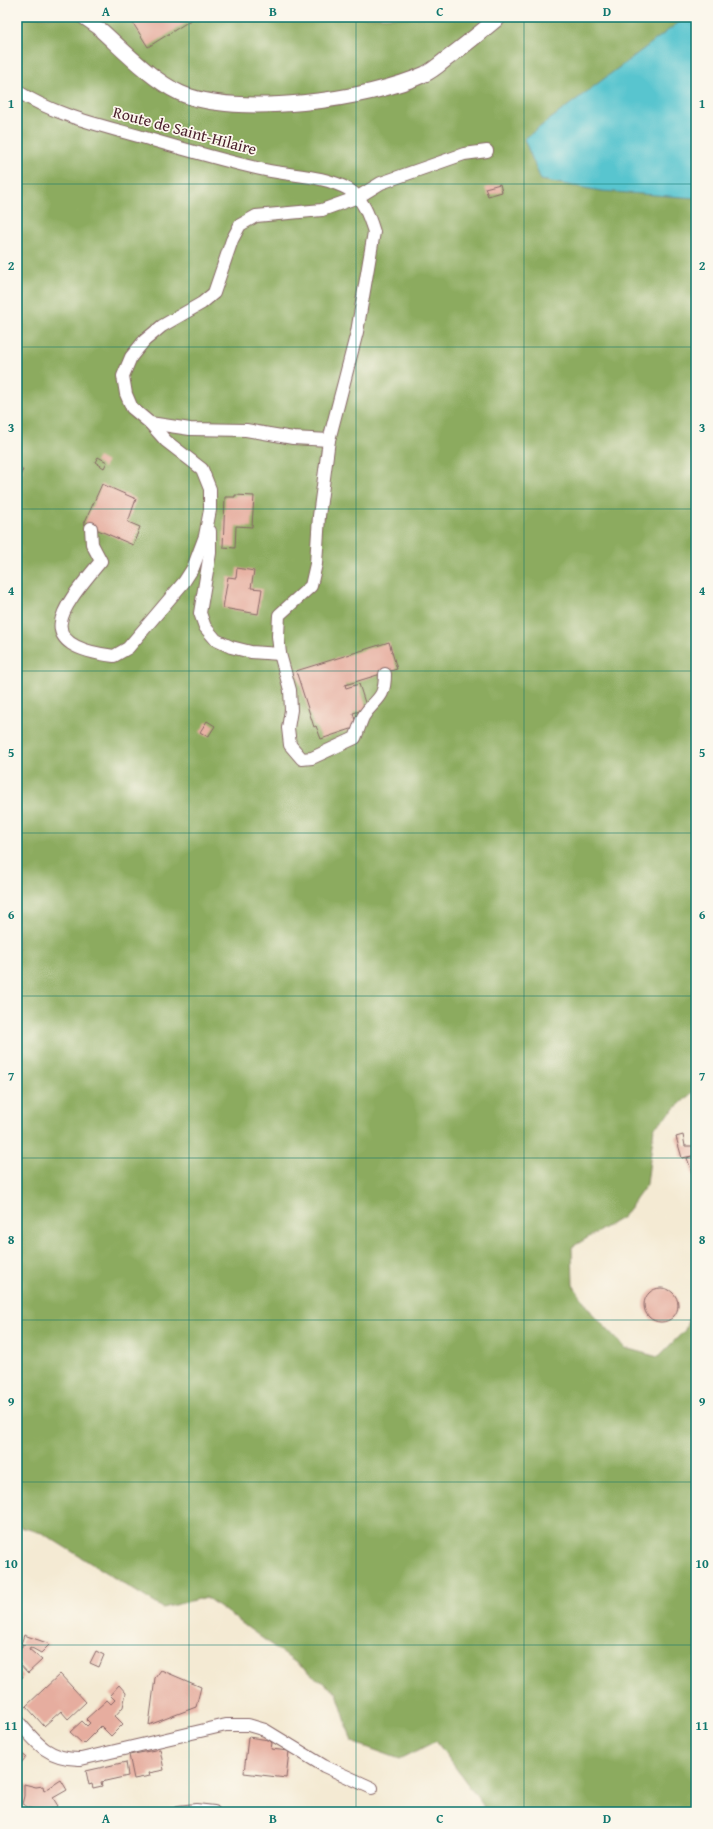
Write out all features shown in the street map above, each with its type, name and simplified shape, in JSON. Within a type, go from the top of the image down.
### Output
[{"type":"street","points":[[82,17],[102,31],[144,70],[180,92],[219,104],[295,104],[374,92],[426,74],[469,43],[499,17]]},
{"type":"street","name":"Route de Saint-Hilaire","points":[[17,91],[77,119],[266,170],[329,181],[348,189],[358,197]]},
{"type":"street","points":[[280,654],[251,652],[231,647],[216,640],[205,627],[200,613],[210,553],[210,489],[202,469],[166,440],[150,423],[132,408],[126,394],[123,376],[131,357],[144,341],[162,326],[202,304],[214,293],[232,240],[240,225],[256,216],[322,210],[358,197],[381,183],[464,154],[487,151]]},
{"type":"street","points":[[358,197],[369,217],[374,232],[357,332],[329,440],[319,516],[316,564],[311,586],[279,615],[278,636],[280,654],[290,690],[291,710],[288,728],[290,745],[302,759],[312,758],[355,738],[364,717],[380,698],[385,685],[385,674]]},
{"type":"street","points":[[150,423],[190,428],[246,430],[293,438],[329,440]]},
{"type":"street","points":[[91,528],[92,544],[101,561],[69,600],[61,615],[60,627],[63,637],[70,645],[91,652],[114,656],[128,648],[184,582],[192,568],[205,536],[210,510]]},
{"type":"street","points":[[17,1720],[33,1740],[50,1754],[67,1759],[81,1759],[226,1724],[248,1725],[265,1730],[324,1766],[372,1788]]},
{"type":"street","points":[[179,1812],[196,1810],[214,1812]]},
{"type":"green space","points":[[17,17],[696,17],[696,1089],[654,1128],[647,1184],[623,1217],[572,1247],[573,1285],[592,1313],[625,1348],[658,1357],[685,1330],[696,1298],[696,1812],[488,1812],[436,1741],[400,1759],[352,1742],[337,1693],[206,1597],[163,1608],[42,1533],[17,1526]]},
{"type":"water","points":[[686,17],[696,17],[696,198],[601,191],[541,180],[524,139]]},
{"type":"building","points":[[135,17],[194,18],[148,47],[131,20]]},
{"type":"building","points":[[500,184],[502,192],[488,196],[485,188]]},
{"type":"building","points":[[98,457],[107,462],[104,468],[95,462]]},
{"type":"building","points":[[17,462],[23,471],[21,472],[21,491],[17,490]]},
{"type":"building","points":[[102,484],[136,499],[128,522],[140,527],[133,545],[84,524]]},
{"type":"building","points":[[235,495],[254,496],[252,527],[236,526],[235,548],[223,547],[225,497],[235,497]]},
{"type":"building","points":[[237,568],[254,571],[251,588],[262,589],[258,614],[223,608],[228,577],[236,578]]},
{"type":"building","points":[[389,642],[397,669],[345,685],[346,688],[359,684],[367,709],[353,713],[357,727],[321,739],[316,726],[314,727],[296,671]]},
{"type":"building","points":[[207,721],[215,726],[208,737],[200,732]]},
{"type":"building","points":[[683,1135],[685,1146],[694,1146],[696,1149],[696,1184],[687,1158],[692,1156],[682,1158],[676,1137]]},
{"type":"building","points":[[661,1288],[673,1293],[678,1305],[673,1317],[661,1322],[649,1317],[644,1305],[649,1293]]},
{"type":"building","points":[[24,1635],[50,1644],[41,1653],[30,1647],[29,1649],[42,1660],[28,1673],[17,1661],[17,1648],[25,1645],[21,1644]]},
{"type":"building","points":[[96,1651],[104,1655],[99,1667],[90,1663]]},
{"type":"building","points":[[17,1667],[23,1677],[17,1681]]},
{"type":"building","points":[[161,1670],[201,1687],[196,1707],[149,1725],[155,1678]]},
{"type":"building","points":[[60,1674],[86,1702],[68,1719],[61,1711],[44,1726],[26,1706]]},
{"type":"building","points":[[119,1685],[126,1693],[123,1707],[115,1716],[123,1724],[111,1736],[101,1726],[83,1744],[70,1732],[82,1721],[87,1726],[90,1723],[86,1719],[107,1700],[111,1704],[115,1700],[110,1695]]},
{"type":"building","points":[[248,1737],[269,1740],[272,1743],[271,1749],[289,1751],[286,1778],[244,1773]]},
{"type":"building","points":[[160,1749],[164,1770],[149,1773],[150,1776],[134,1779],[129,1755]]},
{"type":"building","points":[[17,1750],[26,1757],[17,1768]]},
{"type":"building","points":[[126,1762],[128,1776],[101,1782],[102,1786],[93,1788],[92,1784],[89,1785],[86,1771]]},
{"type":"building","points":[[61,1780],[67,1790],[53,1798],[58,1806],[47,1812],[38,1812],[22,1804],[24,1784],[36,1787],[43,1786],[44,1791]]}]
